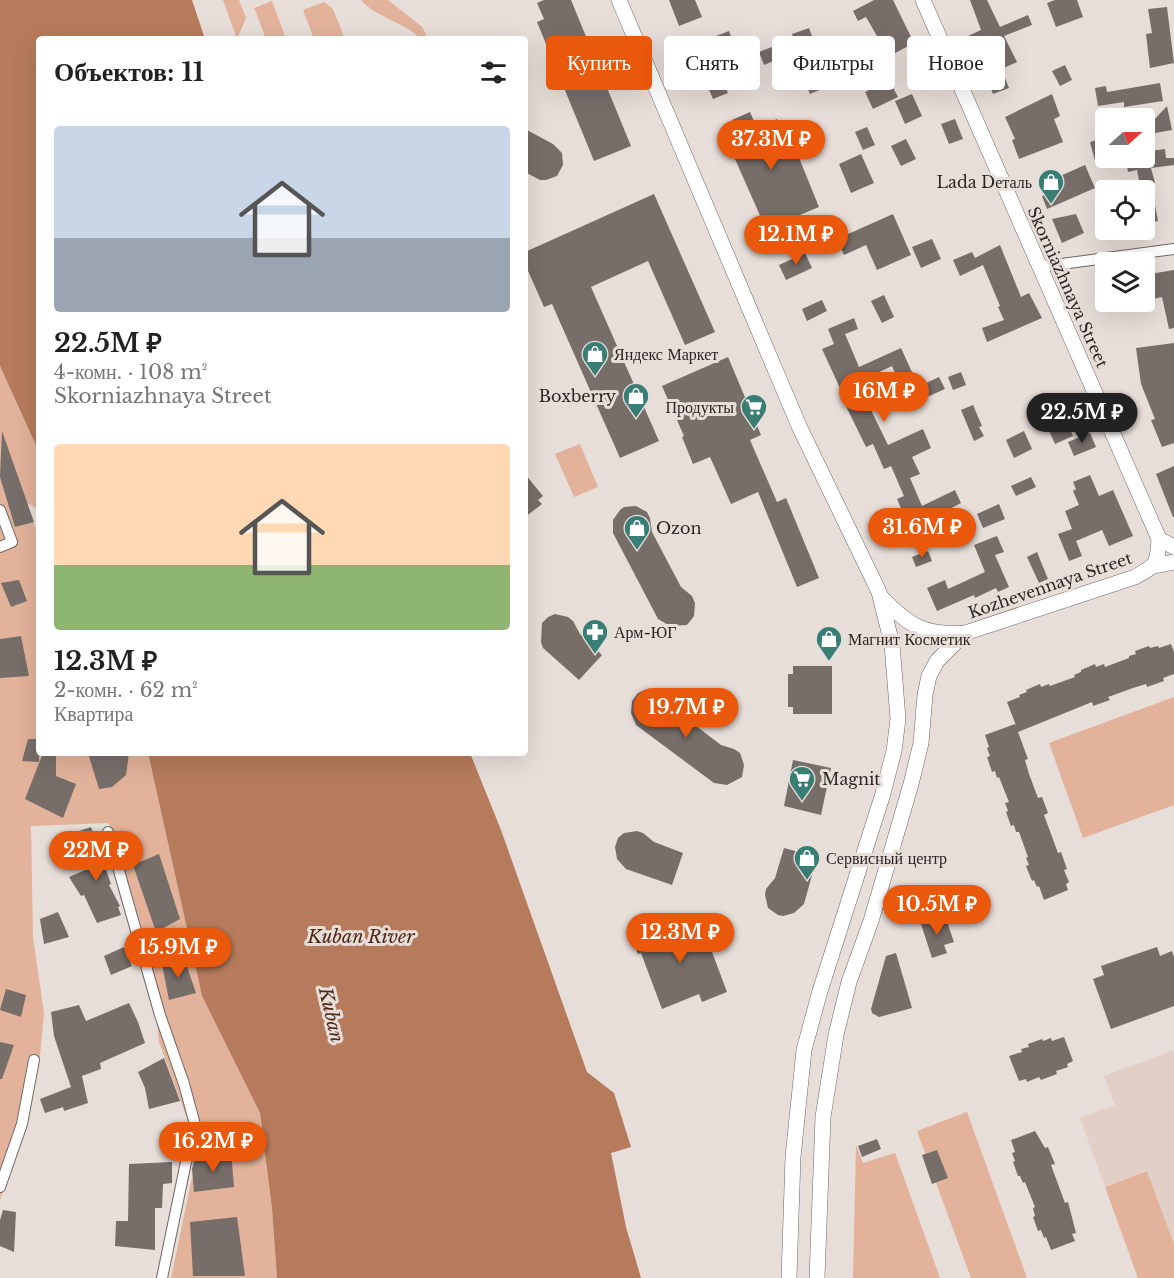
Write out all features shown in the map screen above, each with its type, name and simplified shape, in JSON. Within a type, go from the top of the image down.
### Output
[{"type":"main road","points":[[619,0],[799,426],[882,598],[892,644],[898,719],[894,751],[804,1050],[793,1157],[789,1278]]},
{"type":"main road","name":"Skorniazhnaya Street","points":[[923,0],[1159,540]]},
{"type":"main road","points":[[1159,540],[1174,547]]},
{"type":"main road","name":"Kozhevennaya Street","points":[[965,633],[1136,577],[1154,566],[1158,558],[1159,540]]},
{"type":"main road","points":[[1154,566],[1174,562]]},
{"type":"main road","points":[[882,598],[903,620],[920,628],[936,634],[965,633]]},
{"type":"main road","points":[[817,1278],[823,1117],[836,1035],[849,982],[871,921],[911,784],[921,743],[929,676],[937,661],[965,633]]},
{"type":"street","points":[[1039,267],[1174,249]]},
{"type":"street","points":[[0,510],[12,542],[0,548]]},
{"type":"street","points":[[108,832],[160,1015],[184,1084],[197,1132],[186,1162],[162,1278]]},
{"type":"street","points":[[0,1186],[22,1124],[34,1060]]},
{"type":"shaded area","points":[[223,0],[239,0],[246,18],[238,36],[236,36]]},
{"type":"shaded area","points":[[361,0],[388,0],[422,27],[426,36],[418,36]]},
{"type":"shaded area","points":[[272,1],[285,36],[265,36],[254,8]]},
{"type":"shaded area","points":[[324,2],[333,9],[344,36],[313,36],[303,10]]},
{"type":"shaded area","points":[[0,366],[36,445],[36,508],[26,502],[36,530],[36,756],[149,756],[202,996],[260,1113],[272,1209],[277,1278],[171,1278],[191,1182],[201,1156],[159,1042],[151,959],[113,830],[108,823],[31,826],[33,937],[44,1013],[40,1056],[25,1124],[0,1200]]},
{"type":"shaded area","points":[[580,444],[598,487],[574,497],[555,454]]},
{"type":"shaded area","points":[[1174,697],[1174,805],[1083,838],[1049,743]]},
{"type":"shaded area","points":[[1174,1050],[1174,1244],[1147,1172],[1105,1187],[1080,1118],[1115,1105],[1104,1076]]},
{"type":"shaded area","points":[[967,1112],[1027,1278],[971,1278],[917,1131]]},
{"type":"shaded area","points":[[856,1145],[863,1163],[895,1153],[940,1278],[853,1278]]},
{"type":"shaded area","points":[[1147,1171],[1174,1244],[1174,1278],[1138,1278],[1105,1187]]},
{"type":"water","points":[[0,0],[192,0],[204,36],[36,36],[36,445],[0,366]]},
{"type":"water","name":"Kuban River","points":[[149,756],[471,756],[501,830],[587,1072],[614,1093],[631,1147],[611,1153],[626,1227],[641,1278],[277,1278],[272,1209],[260,1113],[202,996]]},
{"type":"building","points":[[544,0],[571,0],[586,36],[546,36],[546,44],[537,22],[544,19],[537,3]]},
{"type":"building","points":[[669,0],[695,0],[702,17],[679,26]]},
{"type":"building","points":[[874,0],[893,0],[911,36],[907,36],[907,47],[895,53],[895,36],[877,36],[866,17],[858,21],[853,11]]},
{"type":"building","points":[[970,0],[987,0],[1000,27],[1028,15],[1032,25],[1004,36],[968,36],[981,30]]},
{"type":"building","points":[[1055,0],[1077,0],[1083,17],[1056,27],[1047,3]]},
{"type":"building","points":[[1167,7],[1174,63],[1150,68],[1146,34],[1152,33],[1148,9]]},
{"type":"building","points":[[809,28],[812,36],[793,36],[792,34]]},
{"type":"building","points":[[729,31],[731,36],[716,36]]},
{"type":"building","points":[[1005,38],[1017,62],[1005,67]]},
{"type":"building","points":[[772,47],[772,62],[764,65],[760,52]]},
{"type":"building","points":[[1065,65],[1072,80],[1060,86],[1052,71]]},
{"type":"building","points":[[1005,78],[1009,88],[1005,90]]},
{"type":"building","points":[[1160,83],[1163,101],[1124,107],[1124,102],[1098,106],[1095,88],[1106,86],[1107,92]]},
{"type":"building","points":[[565,90],[608,90],[631,146],[594,161]]},
{"type":"building","points":[[709,90],[727,90],[728,93],[713,99]]},
{"type":"building","points":[[894,90],[898,97],[873,109],[865,92]]},
{"type":"building","points":[[991,90],[1004,90],[993,94]]},
{"type":"building","points":[[912,94],[922,116],[905,124],[895,101]]},
{"type":"building","points":[[1052,94],[1060,116],[1054,119],[1063,142],[1019,159],[1012,140],[1015,139],[1005,117]]},
{"type":"building","points":[[1167,106],[1172,130],[1155,133],[1155,119]]},
{"type":"building","points":[[750,112],[757,128],[777,119],[788,145],[793,143],[819,207],[766,229],[727,141],[739,135],[732,120]]},
{"type":"building","points":[[955,119],[963,139],[949,144],[941,124]]},
{"type":"building","points":[[867,127],[875,145],[863,150],[855,132]]},
{"type":"building","points":[[528,131],[553,144],[562,153],[563,165],[557,176],[540,180],[528,174]]},
{"type":"building","points":[[906,139],[916,159],[901,166],[891,146]]},
{"type":"building","points":[[1095,141],[1095,161],[1090,142]]},
{"type":"building","points":[[1165,149],[1166,158],[1174,158],[1174,165],[1155,167],[1155,150]]},
{"type":"building","points":[[861,154],[874,183],[851,193],[839,164]]},
{"type":"building","points":[[1085,165],[1095,188],[1047,209],[1042,196],[1055,190],[1051,180]]},
{"type":"building","points":[[1127,168],[1151,168],[1154,180],[1139,180],[1137,170],[1128,172]]},
{"type":"building","points":[[654,194],[715,332],[685,345],[648,261],[591,287],[659,441],[620,458],[552,304],[544,307],[528,271],[528,251]]},
{"type":"building","points":[[1155,205],[1158,221],[1155,221]]},
{"type":"building","points":[[893,214],[911,255],[877,270],[866,245],[844,255],[837,239]]},
{"type":"building","points":[[1076,214],[1084,233],[1062,243],[1052,219]]},
{"type":"building","points":[[932,239],[941,259],[921,268],[912,247]]},
{"type":"building","points":[[1000,245],[1021,297],[1029,293],[1042,318],[987,342],[982,328],[1004,320],[983,265],[960,276],[953,260],[972,252],[975,258]]},
{"type":"building","points":[[805,253],[812,268],[786,280],[779,265]]},
{"type":"building","points":[[1174,270],[1174,328],[1169,329],[1162,297],[1155,299],[1155,273]]},
{"type":"building","points":[[884,295],[894,317],[882,323],[871,301]]},
{"type":"building","points":[[822,300],[827,311],[807,321],[802,309]]},
{"type":"building","points":[[854,318],[858,329],[845,334],[859,367],[901,348],[916,381],[901,387],[892,366],[864,379],[873,399],[867,402],[888,445],[923,429],[931,448],[912,457],[920,474],[910,478],[922,506],[955,490],[961,503],[906,532],[899,518],[904,515],[897,499],[904,496],[891,466],[884,469],[873,444],[866,447],[822,349],[834,344],[828,329]]},
{"type":"building","points":[[1174,343],[1174,443],[1162,447],[1151,420],[1155,419],[1141,384],[1136,348]]},
{"type":"building","points":[[728,357],[761,435],[750,440],[777,502],[786,498],[819,578],[797,587],[758,492],[731,504],[710,457],[693,464],[682,437],[684,436],[662,386]]},
{"type":"building","points":[[961,372],[966,385],[953,390],[948,377]]},
{"type":"building","points":[[939,377],[945,389],[927,397],[922,385]]},
{"type":"building","points":[[1054,395],[1073,436],[1055,444],[1043,417],[1036,420],[1029,406]]},
{"type":"building","points":[[973,405],[984,436],[974,441],[961,410]]},
{"type":"building","points":[[2,431],[34,522],[15,527],[0,477]]},
{"type":"building","points":[[1024,431],[1032,449],[1014,458],[1006,440]]},
{"type":"building","points":[[1090,433],[1096,447],[1074,456],[1068,442]]},
{"type":"building","points":[[1174,466],[1174,517],[1173,517],[1156,474]]},
{"type":"building","points":[[1090,475],[1099,496],[1113,490],[1133,536],[1109,546],[1102,530],[1076,541],[1082,556],[1069,561],[1058,534],[1072,529],[1065,511],[1079,505],[1073,491],[1076,489],[1073,482]]},
{"type":"building","points":[[1031,477],[1036,487],[1016,496],[1011,486]]},
{"type":"building","points":[[528,478],[543,496],[538,500],[542,504],[528,515]]},
{"type":"building","points":[[999,504],[1005,519],[983,528],[977,514]]},
{"type":"building","points":[[636,506],[647,512],[652,532],[681,587],[692,596],[695,603],[694,616],[687,625],[670,626],[658,619],[613,533],[613,520],[620,510],[624,507]]},
{"type":"building","points":[[997,536],[1004,552],[995,555],[1009,587],[998,592],[996,588],[975,598],[974,595],[937,611],[927,588],[945,580],[948,589],[985,572],[974,545]]},
{"type":"building","points":[[928,551],[932,561],[916,567],[912,557]]},
{"type":"building","points":[[1037,552],[1048,579],[1039,583],[1027,557]]},
{"type":"building","points":[[19,580],[27,601],[11,607],[1,583]]},
{"type":"building","points":[[555,614],[568,617],[573,621],[580,634],[602,655],[579,680],[543,648],[542,623]]},
{"type":"building","points":[[21,636],[29,676],[0,678],[0,639]]},
{"type":"building","points":[[1171,644],[1174,652],[1174,674],[1163,678],[1164,681],[1147,687],[1146,684],[1133,688],[1108,697],[1110,700],[1093,706],[1092,702],[1018,732],[1028,759],[1025,760],[1029,774],[1038,798],[1042,797],[1048,813],[1044,815],[1058,853],[1061,852],[1067,869],[1064,870],[1069,882],[1066,884],[1068,890],[1044,900],[1039,886],[1037,887],[1034,880],[1032,881],[1026,866],[1029,865],[1026,858],[1028,857],[1019,832],[1016,832],[1014,825],[1011,826],[1005,803],[1009,802],[999,777],[997,778],[995,771],[992,772],[987,757],[990,756],[985,735],[1015,724],[1017,728],[1007,702],[1020,697],[1019,695],[1027,692],[1026,690],[1040,684],[1041,687],[1049,684],[1050,686],[1075,677],[1074,675],[1081,670],[1095,664],[1096,667],[1104,664],[1105,667],[1129,658],[1136,654],[1135,651],[1149,646],[1159,648]]},
{"type":"building","points":[[793,666],[832,666],[832,714],[793,714],[793,707],[788,707],[788,674],[793,674]]},
{"type":"building","points":[[645,690],[664,695],[671,707],[721,745],[740,753],[744,765],[742,777],[727,785],[714,783],[636,725],[631,713],[632,701],[638,693]]},
{"type":"building","points":[[28,739],[36,739],[36,756],[39,756],[39,762],[22,761]]},
{"type":"building","points":[[42,756],[56,756],[56,776],[76,784],[63,818],[25,799]]},
{"type":"building","points":[[89,756],[129,756],[126,775],[112,787],[99,789]]},
{"type":"building","points":[[793,760],[831,768],[821,815],[784,806]]},
{"type":"building","points":[[91,827],[111,884],[109,885],[120,906],[118,907],[121,915],[97,923],[84,895],[81,896],[69,877],[92,867],[79,831]]},
{"type":"building","points":[[637,831],[654,842],[683,853],[672,885],[626,869],[617,859],[615,847],[618,838],[624,833]]},
{"type":"building","points":[[784,848],[817,857],[804,904],[794,913],[783,916],[768,908],[765,895],[766,889],[775,878]]},
{"type":"building","points":[[159,854],[180,919],[156,932],[133,865]]},
{"type":"building","points":[[58,912],[69,937],[44,944],[40,919]]},
{"type":"building","points":[[945,916],[954,942],[944,945],[947,953],[932,958],[921,924]]},
{"type":"building","points":[[676,923],[678,928],[687,925],[698,931],[700,938],[706,936],[727,992],[702,1002],[699,994],[662,1009],[641,953],[638,954],[632,939],[645,935],[644,932]]},
{"type":"building","points":[[124,947],[132,966],[111,975],[104,956]]},
{"type":"building","points":[[1157,947],[1160,956],[1172,951],[1174,957],[1174,1006],[1111,1029],[1093,979],[1104,975],[1101,966]]},
{"type":"building","points":[[896,953],[912,1008],[879,1017],[872,1013],[871,1009],[886,956]]},
{"type":"building","points":[[184,958],[196,993],[169,1000],[162,964]]},
{"type":"building","points":[[6,989],[26,995],[21,1017],[0,1010]]},
{"type":"building","points":[[129,1003],[145,1043],[100,1063],[101,1069],[82,1076],[88,1103],[64,1111],[63,1107],[45,1113],[40,1099],[71,1087],[54,1036],[51,1012],[79,1005],[86,1021]]},
{"type":"building","points":[[1064,1037],[1073,1061],[1067,1064],[1068,1067],[1041,1080],[1039,1077],[1027,1082],[1026,1079],[1019,1081],[1009,1056],[1022,1052],[1021,1049],[1029,1047],[1028,1044],[1042,1039],[1043,1041],[1051,1038],[1052,1041]]},
{"type":"building","points":[[0,1042],[14,1045],[2,1079],[0,1079]]},
{"type":"building","points":[[164,1058],[180,1101],[149,1109],[145,1088],[138,1072]]},
{"type":"building","points":[[1035,1131],[1045,1148],[1048,1147],[1055,1164],[1051,1165],[1065,1203],[1068,1202],[1076,1233],[1072,1234],[1075,1241],[1051,1250],[1046,1237],[1044,1238],[1041,1230],[1038,1231],[1033,1217],[1035,1207],[1025,1182],[1023,1183],[1018,1176],[1013,1162],[1015,1161],[1012,1153],[1015,1152],[1011,1140]]},
{"type":"building","points":[[877,1139],[881,1149],[862,1157],[858,1146]]},
{"type":"building","points":[[937,1150],[948,1178],[932,1184],[922,1155]]},
{"type":"building","points":[[231,1151],[234,1187],[194,1192],[192,1169],[194,1161]]},
{"type":"building","points":[[172,1162],[172,1183],[163,1184],[162,1208],[155,1208],[155,1250],[115,1246],[116,1221],[128,1221],[129,1164]]},
{"type":"building","points":[[3,1210],[16,1212],[14,1252],[0,1246],[0,1220]]},
{"type":"building","points":[[237,1217],[245,1276],[193,1276],[190,1222]]},
{"type":"place","name":"Lada Dеталь","points":[[1051,205]]},
{"type":"place","name":"Яндекс Маркет","points":[[595,377]]},
{"type":"place","name":"Boxberry","points":[[636,419]]},
{"type":"place","name":"Продукты","points":[[754,430]]},
{"type":"place","name":"Ozon","points":[[637,551]]},
{"type":"place","name":"Арм-ЮГ","points":[[595,655]]},
{"type":"place","name":"Магнит Косметик","points":[[829,662]]},
{"type":"place","name":"Magnit","points":[[802,802]]},
{"type":"place","name":"Сервисный центр","points":[[807,881]]},
{"type":"water label","name":"Kuban","points":[[331,1015]]}]
